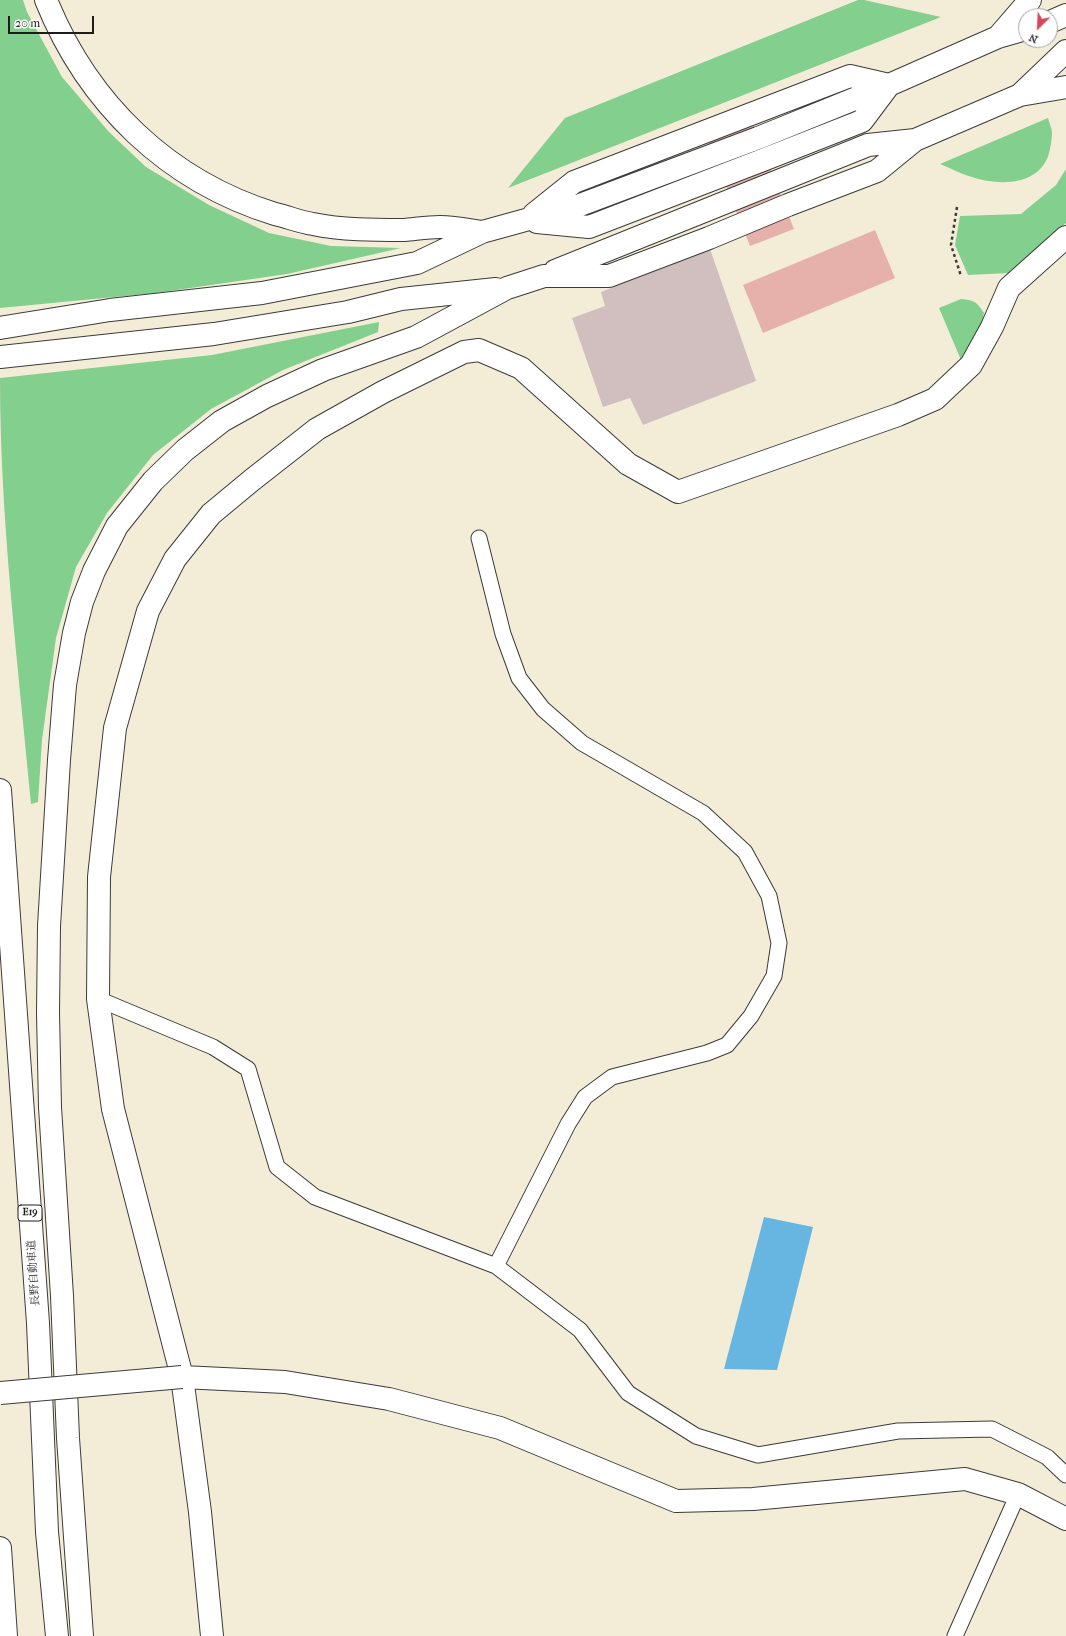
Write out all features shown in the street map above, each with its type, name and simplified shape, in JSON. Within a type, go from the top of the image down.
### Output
[{"type":"main road","points":[[46,0],[57,26],[77,60],[116,113],[139,138],[168,162],[218,191],[250,206],[313,224],[404,230],[440,227],[482,232]]},
{"type":"main road","points":[[998,37],[1030,0]]},
{"type":"main road","points":[[0,328],[110,310],[262,293],[417,263],[482,232],[580,205],[758,138],[889,85],[998,37],[1018,31]]},
{"type":"main road","points":[[1020,95],[1066,51]]},
{"type":"main road","points":[[82,1636],[68,1438],[62,1296],[51,1114],[48,1013],[49,926],[59,753],[65,685],[74,633],[82,602],[94,571],[117,526],[152,481],[185,450],[222,421],[267,396],[323,370],[416,337],[507,288],[544,276],[609,276],[633,267],[877,172],[915,140],[1020,95],[1066,87]]},
{"type":"main road","points":[[212,1636],[200,1512],[182,1377],[113,1109],[98,999],[99,877],[115,728],[148,611],[175,559],[211,514],[311,434],[383,392],[464,352],[479,350],[521,368],[628,464],[678,492],[898,415],[935,399],[971,365],[992,327],[1009,288],[1066,237]]},
{"type":"main road","points":[[0,357],[214,334],[340,313],[401,299],[507,288]]},
{"type":"main road","name":"長野自動車道","points":[[0,790],[38,1323],[48,1532],[57,1636]]},
{"type":"main road","points":[[0,1393],[182,1377],[285,1382],[389,1399],[500,1428],[676,1501],[753,1499],[965,1479],[1018,1494],[1066,1519]]},
{"type":"main road","points":[[0,1548],[6,1636]]},
{"type":"lane","points":[[479,538],[503,634],[519,678],[543,709],[582,742],[703,813],[746,852],[769,896],[779,943],[774,976],[751,1016],[727,1045],[708,1053],[612,1077],[585,1097],[568,1124],[496,1266]]},
{"type":"lane","points":[[98,999],[213,1047],[248,1069],[277,1167],[315,1197],[496,1266],[580,1330],[628,1393],[696,1436],[758,1456],[898,1431],[992,1429],[1047,1457],[1066,1475]]},
{"type":"lane","points":[[955,1636],[1018,1494]]},
{"type":"path","points":[[957,207],[951,245],[961,276]]},
{"type":"shaded area","points":[[710,249],[756,381],[643,425],[630,398],[603,407],[572,318],[605,306],[601,292]]},
{"type":"green space","points":[[0,0],[23,0],[27,12],[62,77],[109,132],[146,167],[209,205],[269,233],[331,246],[401,248],[287,274],[156,293],[0,308]]},
{"type":"green space","points":[[858,0],[864,0],[941,17],[508,188],[565,118]]},
{"type":"green space","points":[[1048,118],[1052,129],[1052,135],[1047,160],[1041,168],[1025,179],[994,182],[977,179],[940,164]]},
{"type":"green space","points":[[1066,169],[1066,223],[1021,265],[1010,273],[968,275],[955,245],[960,216],[1021,214],[1056,185]]},
{"type":"green space","points":[[961,299],[975,302],[984,313],[982,326],[961,360],[939,308]]},
{"type":"green space","points":[[379,322],[378,332],[283,370],[211,409],[153,455],[107,513],[76,567],[56,638],[42,740],[38,802],[31,804],[6,538],[0,378],[212,355]]},
{"type":"water","points":[[764,1217],[813,1227],[777,1370],[724,1369]]},
{"type":"building","points":[[745,104],[794,229],[750,246],[700,121]]},
{"type":"building","points":[[875,230],[895,278],[763,333],[743,285]]}]
